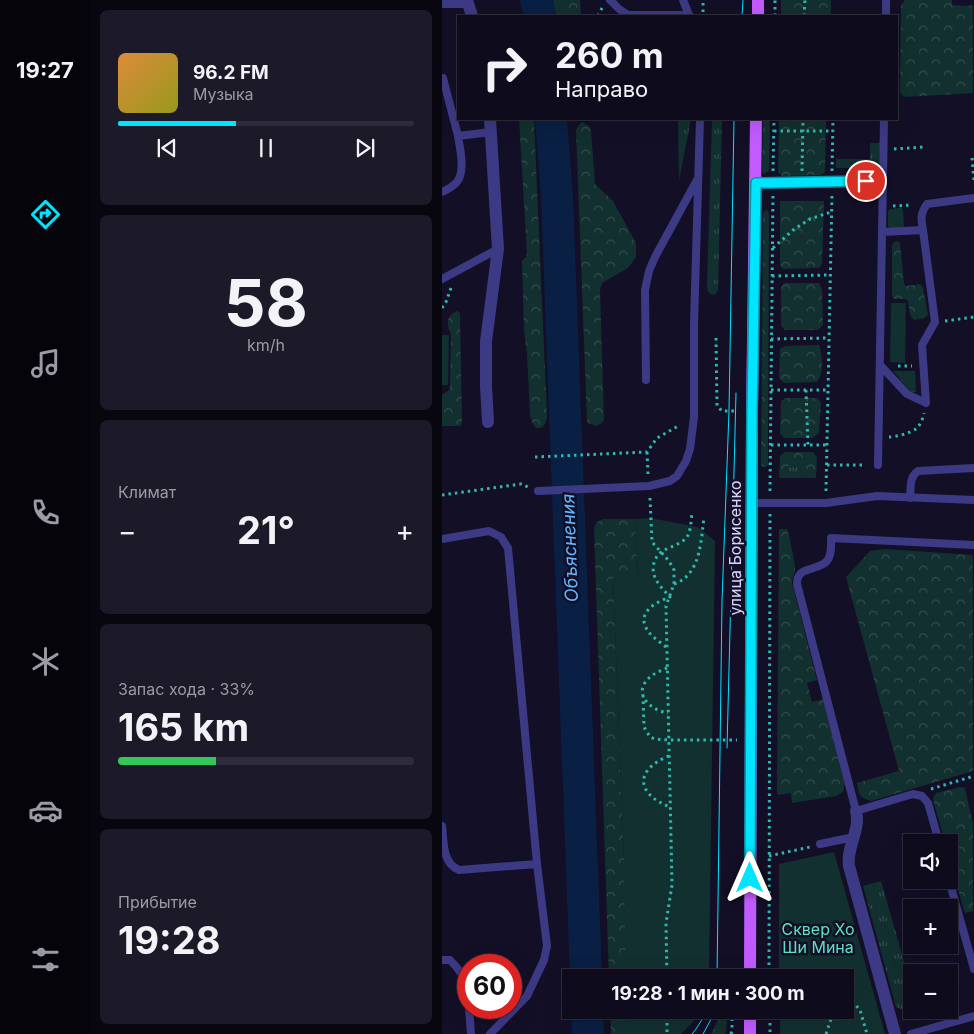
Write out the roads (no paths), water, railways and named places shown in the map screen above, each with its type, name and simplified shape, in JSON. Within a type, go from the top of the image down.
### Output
[{"type":"main road","points":[[758,0],[758,15]]},
{"type":"main road","name":"улица Борисенко","points":[[750,969],[752,412],[756,120]]},
{"type":"main road","points":[[750,1019],[750,1034]]},
{"type":"street","points":[[488,422],[486,341],[498,250],[490,120]]},
{"type":"street","points":[[856,811],[858,822],[848,858],[849,866],[895,1034]]},
{"type":"lane","points":[[610,0],[619,10],[628,15],[689,15],[683,0]]},
{"type":"lane","points":[[886,0],[886,15]]},
{"type":"lane","points":[[442,4],[469,7]]},
{"type":"lane","points":[[442,192],[456,183],[460,177],[462,165],[458,136],[443,78]]},
{"type":"lane","points":[[538,491],[649,486],[670,481],[677,476],[686,461],[690,449],[694,417],[694,324],[700,120]]},
{"type":"lane","points":[[878,465],[884,120]]},
{"type":"lane","points":[[458,136],[491,132]]},
{"type":"lane","points":[[646,380],[645,290],[649,270],[698,177]]},
{"type":"lane","points":[[756,183],[883,181]]},
{"type":"lane","points":[[880,365],[907,394],[926,403],[922,345],[935,322],[921,219],[922,211],[927,204],[974,198]]},
{"type":"lane","points":[[882,232],[923,230]]},
{"type":"lane","points":[[442,279],[498,250]]},
{"type":"lane","points":[[910,498],[912,477],[918,471],[974,468]]},
{"type":"lane","points":[[752,504],[826,503],[877,496],[974,500]]},
{"type":"lane","points":[[442,539],[489,531],[501,537],[508,548],[537,864],[547,946],[544,960],[527,996],[490,1034]]},
{"type":"lane","points":[[937,834],[928,803],[922,796],[913,794],[856,811],[797,578],[801,572],[827,561],[831,553],[831,538],[974,545]]},
{"type":"lane","points":[[442,826],[446,858],[453,868],[459,870],[537,864]]},
{"type":"lane","points":[[820,844],[854,837]]},
{"type":"lane","points":[[952,889],[974,969]]},
{"type":"lane","points":[[442,960],[450,960],[457,968]]},
{"type":"lane","points":[[910,1034],[974,1016]]},
{"type":"lane","points":[[469,1019],[471,1034]]},
{"type":"waterway","name":"Объяснения","points":[[536,0],[540,15]]},
{"type":"waterway","name":"Объяснения","points":[[551,120],[557,196],[586,969]]},
{"type":"waterway","name":"Объяснения","points":[[587,1019],[588,1034]]},
{"type":"tram line","points":[[742,15],[743,0]]},
{"type":"tram line","points":[[717,969],[722,601],[729,411],[734,120]]},
{"type":"tram line","points":[[727,748],[736,393]]},
{"type":"tram line","points":[[692,1034],[702,1019]]},
{"type":"tram line","points":[[703,1034],[711,1019]]},
{"type":"park label","name":"Сквер Хо Ши Мина","points":[[818,938]]}]
